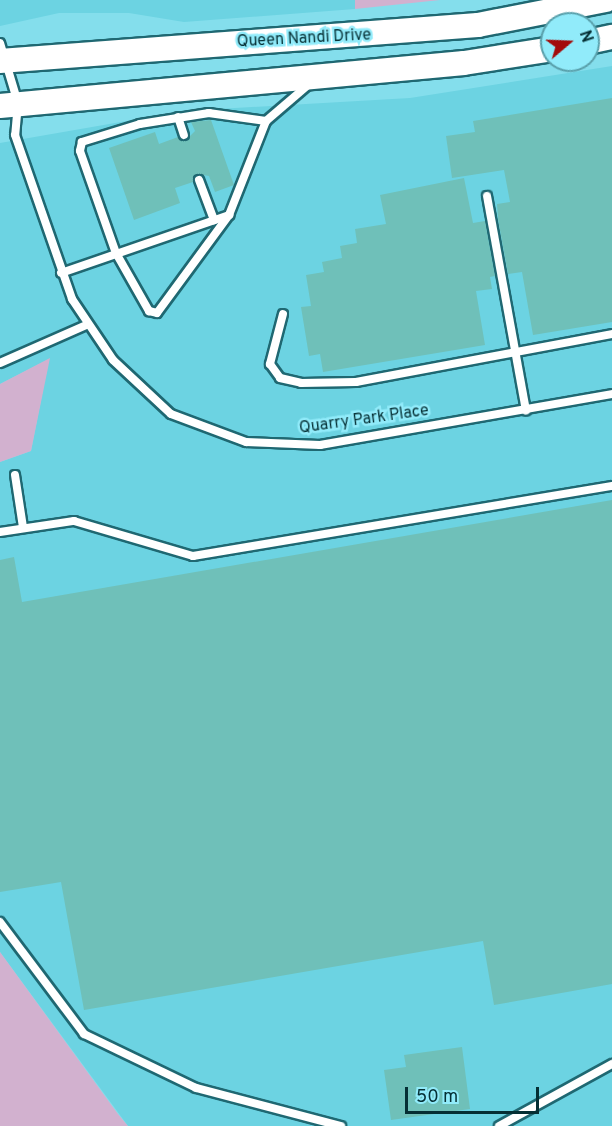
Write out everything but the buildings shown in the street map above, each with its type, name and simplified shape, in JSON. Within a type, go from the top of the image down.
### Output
[{"type":"main road","name":"Queen Nandi Drive","points":[[2,55],[478,25],[606,0]]},
{"type":"main road","points":[[9,114],[540,50]]},
{"type":"lane","name":"Quarry Park Place","points":[[2,55],[9,114],[61,273],[86,325],[113,360],[171,414],[246,442],[320,445],[612,394]]},
{"type":"lane","points":[[266,121],[209,112],[86,138],[80,151],[116,253],[148,311],[157,313],[229,215],[266,121],[323,75]]},
{"type":"lane","points":[[178,117],[184,135]]},
{"type":"lane","points":[[199,180],[214,220]]},
{"type":"lane","points":[[488,196],[526,410]]},
{"type":"lane","points":[[61,273],[229,215]]},
{"type":"lane","points":[[283,314],[270,364],[280,378],[301,383],[356,382],[612,334]]},
{"type":"lane","points":[[0,363],[86,325]]},
{"type":"lane","points":[[15,475],[24,527]]},
{"type":"lane","points":[[0,532],[74,521],[193,556],[612,486]]},
{"type":"lane","points":[[0,922],[84,1034],[196,1088],[341,1126]]},
{"type":"lane","points":[[499,1126],[612,1064]]},
{"type":"shaded area","points":[[0,0],[355,0],[355,9],[184,22],[129,13],[59,13],[0,26]]},
{"type":"shaded area","points":[[355,0],[440,0],[355,9]]},
{"type":"shaded area","points":[[612,66],[612,1126],[128,1126],[0,952],[0,462],[31,451],[49,359],[0,384],[0,143],[184,111],[410,98],[574,72],[600,72],[600,68]]},
{"type":"shaded area","points":[[50,358],[31,451],[0,462],[0,384]]},
{"type":"shaded area","points":[[0,952],[118,1114],[128,1126],[0,1126]]}]
